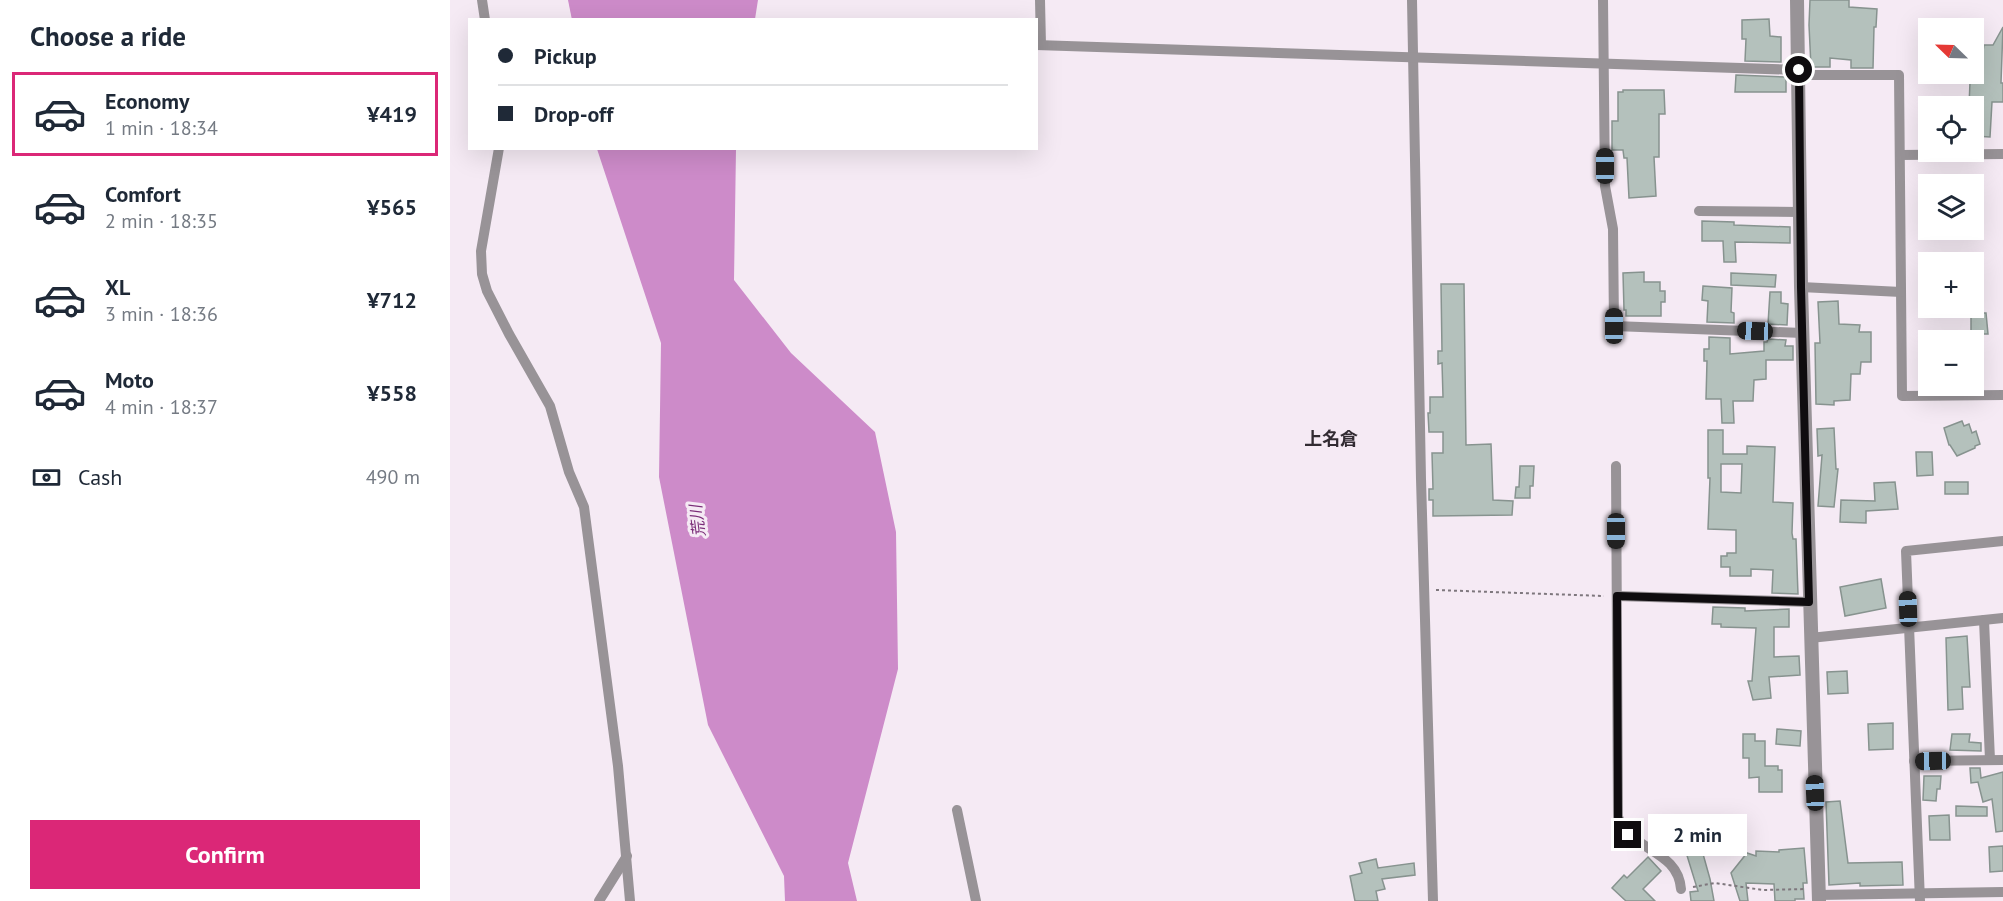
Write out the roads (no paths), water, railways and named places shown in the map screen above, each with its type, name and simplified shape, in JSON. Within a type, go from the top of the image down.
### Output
[{"type":"street","points":[[482,0],[485,18]]},
{"type":"street","points":[[1040,0],[1039,45],[1899,75],[1902,396],[2003,395]]},
{"type":"street","points":[[1412,0],[1433,901]]},
{"type":"street","points":[[1603,0],[1605,186],[1613,229],[1614,326],[1802,333]]},
{"type":"street","points":[[1797,0],[1802,333],[1818,895],[1919,897],[2003,892]]},
{"type":"street","points":[[499,150],[481,251],[482,274],[487,291],[509,334],[550,406],[569,472],[584,507],[618,766],[630,901]]},
{"type":"street","points":[[1900,155],[2003,154]]},
{"type":"street","points":[[1699,211],[1800,212]]},
{"type":"street","points":[[1801,287],[1901,292]]},
{"type":"street","points":[[1616,466],[1618,817],[1628,835],[1668,860],[1681,883],[1681,889]]},
{"type":"street","points":[[1919,897],[1906,551],[2003,541]]},
{"type":"street","points":[[1617,596],[1809,602]]},
{"type":"street","points":[[1810,638],[2003,618]]},
{"type":"street","points":[[1983,620],[1990,760]]},
{"type":"street","points":[[1914,761],[2003,760]]},
{"type":"street","points":[[957,810],[976,901]]},
{"type":"street","points":[[598,901],[627,856]]},
{"type":"water","points":[[568,0],[758,0],[755,18],[572,18]]},
{"type":"water","name":"荒川","points":[[597,150],[736,150],[734,280],[791,353],[875,432],[896,532],[898,669],[848,863],[857,901],[785,901],[784,876],[708,725],[659,477],[661,343]]},
{"type":"district","name":"上名倉","points":[[1331,438]]}]
